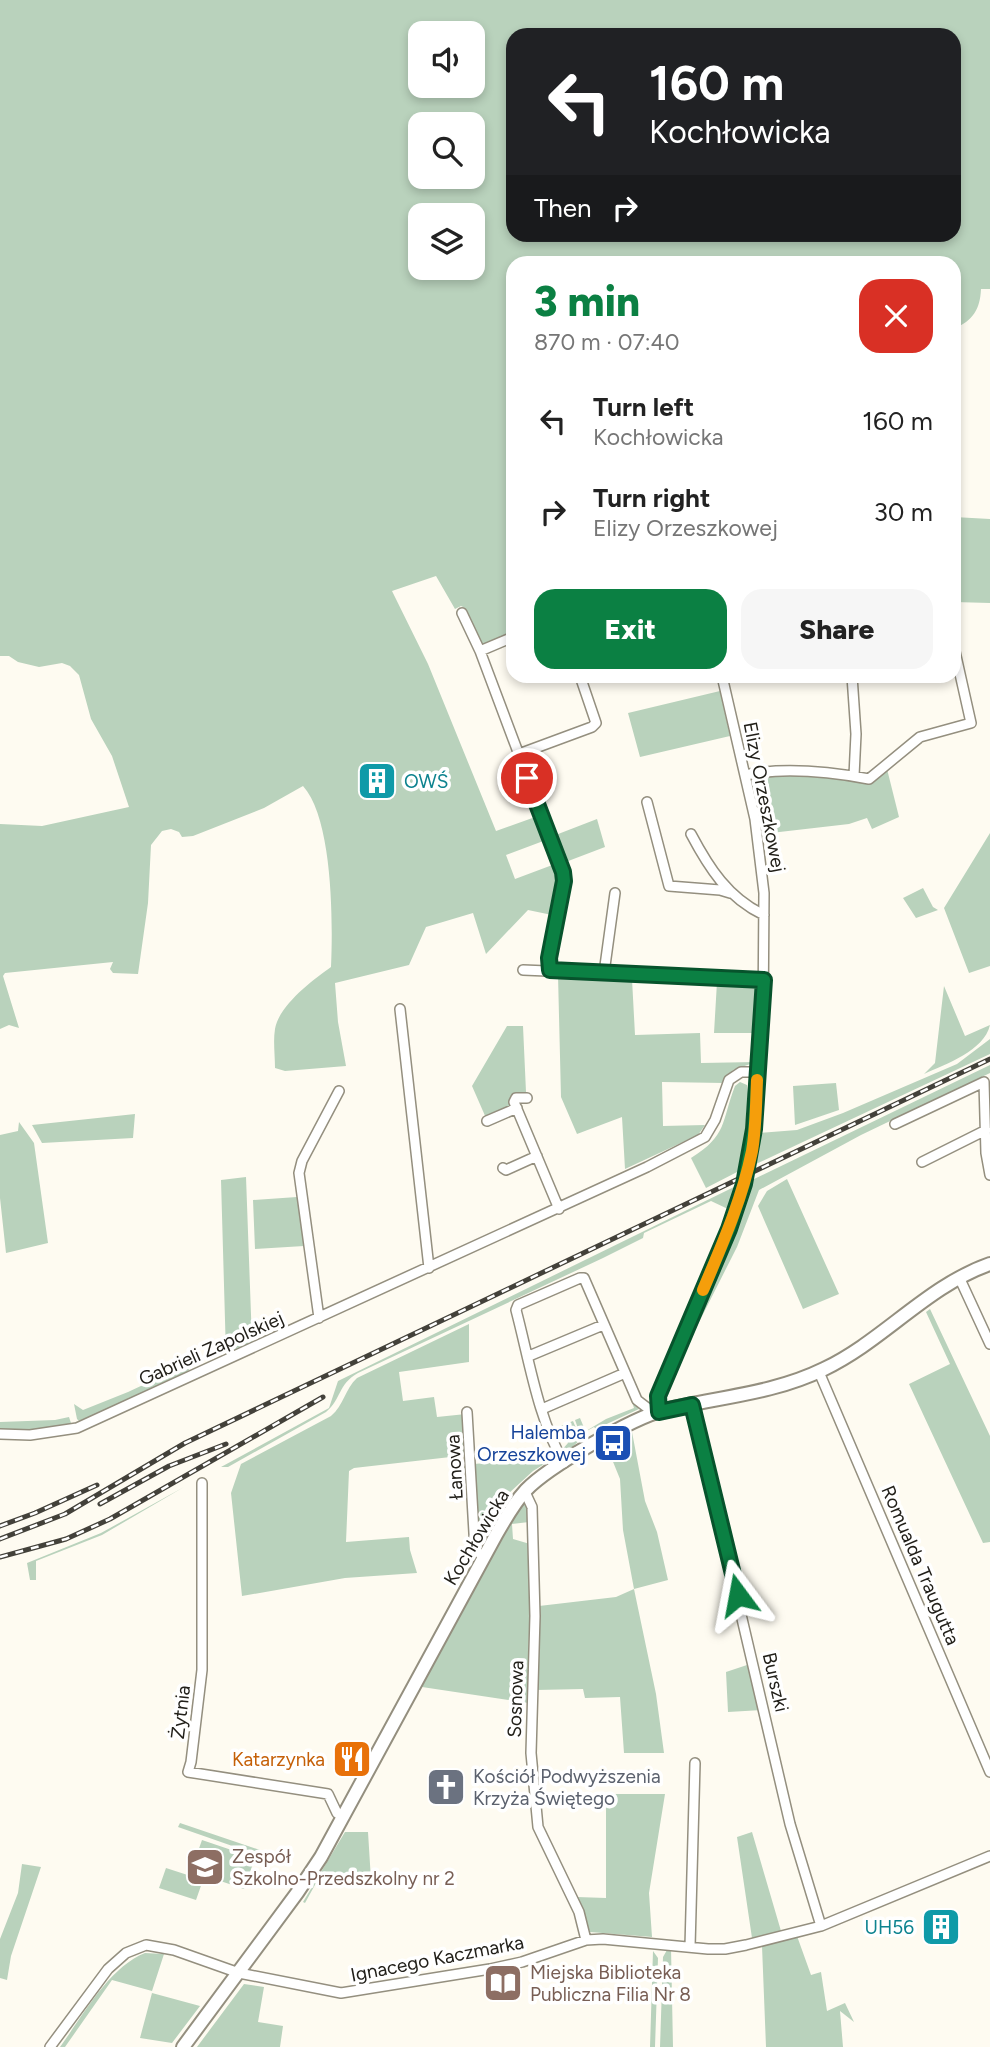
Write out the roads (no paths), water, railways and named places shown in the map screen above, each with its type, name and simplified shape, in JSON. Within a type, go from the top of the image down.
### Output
[{"type":"street","points":[[462,613],[480,651],[563,872],[564,881],[549,958],[550,970]]},
{"type":"street","points":[[480,651],[506,640]]},
{"type":"street","points":[[745,775],[761,772],[869,779],[920,737],[971,723],[961,678]]},
{"type":"street","points":[[519,754],[592,727],[596,723],[582,683]]},
{"type":"street","name":"Elizy Orzeszkowej","points":[[656,1413],[658,1396],[729,1229],[752,1150],[764,980],[761,857],[724,683]]},
{"type":"street","points":[[852,683],[856,734],[854,776]]},
{"type":"street","points":[[647,802],[669,886],[730,893],[764,915]]},
{"type":"street","points":[[691,834],[701,853],[730,893]]},
{"type":"street","points":[[604,973],[615,893]]},
{"type":"street","points":[[523,970],[764,980]]},
{"type":"street","points":[[400,1009],[429,1268]]},
{"type":"street","name":"Gabrieli Zapolskiej","points":[[0,1434],[30,1435],[77,1428],[559,1209],[696,1143],[711,1129],[729,1080],[741,1072],[758,1072]]},
{"type":"street","points":[[895,1124],[984,1082],[990,1175]]},
{"type":"street","points":[[319,1318],[299,1173],[302,1161],[339,1091]]},
{"type":"street","points":[[527,1098],[514,1100],[559,1209]]},
{"type":"street","points":[[487,1121],[517,1108]]},
{"type":"street","points":[[922,1162],[986,1130]]},
{"type":"street","points":[[503,1168],[506,1170],[537,1156]]},
{"type":"street","name":"Kochłowicka","points":[[183,2047],[297,1894],[344,1817],[484,1557],[509,1513],[525,1492],[542,1476],[564,1462],[630,1424],[656,1413],[756,1393],[819,1372],[863,1346],[958,1277],[990,1264]]},
{"type":"street","points":[[958,1277],[990,1344]]},
{"type":"street","points":[[564,1462],[554,1446],[542,1409],[516,1306],[580,1278],[585,1281],[637,1400],[656,1413]]},
{"type":"street","points":[[529,1356],[603,1325]]},
{"type":"street","name":"Romualda Traugutta","points":[[819,1372],[990,1772]]},
{"type":"street","points":[[542,1409],[625,1373]]},
{"type":"street","name":"Burszki","points":[[692,1405],[790,1824],[821,1926]]},
{"type":"street","name":"Łanowa","points":[[467,1412],[475,1550],[484,1557]]},
{"type":"street","name":"Żytnia","points":[[202,1483],[202,1670],[188,1772],[328,1794],[337,1813],[344,1817]]},
{"type":"street","name":"Sosnowa","points":[[525,1492],[532,1507],[535,1616],[531,1753],[538,1827],[572,1896],[586,1940]]},
{"type":"street","points":[[690,1947],[695,1763]]},
{"type":"street","name":"Ignacego Kaczmarka","points":[[50,2047],[97,1981],[114,1963],[134,1949],[157,1946],[239,1973],[324,1991],[349,1993],[522,1962],[586,1940],[725,1949],[821,1926],[990,1857]]},
{"type":"railway","points":[[0,1539],[65,1514],[185,1443],[990,1059]]},
{"type":"railway","points":[[0,1557],[66,1539],[110,1519],[323,1397]]},
{"type":"railway","points":[[100,1504],[169,1466],[226,1444]]},
{"type":"railway","points":[[0,1526],[97,1485]]},
{"type":"place","name":"OWŚ","points":[[377,781]]},
{"type":"place","name":"Halemba Orzeszkowej","points":[[613,1443]]},
{"type":"place","name":"Katarzynka","points":[[352,1759]]},
{"type":"place","name":"Kościół Podwyższenia Krzyża Świętego","points":[[446,1787]]},
{"type":"place","name":"Zespół Szkolno-Przedszkolny nr 2","points":[[205,1867]]},
{"type":"place","name":"UH56","points":[[941,1927]]},
{"type":"place","name":"Miejska Biblioteka Publiczna Filia Nr 8","points":[[503,1983]]}]
